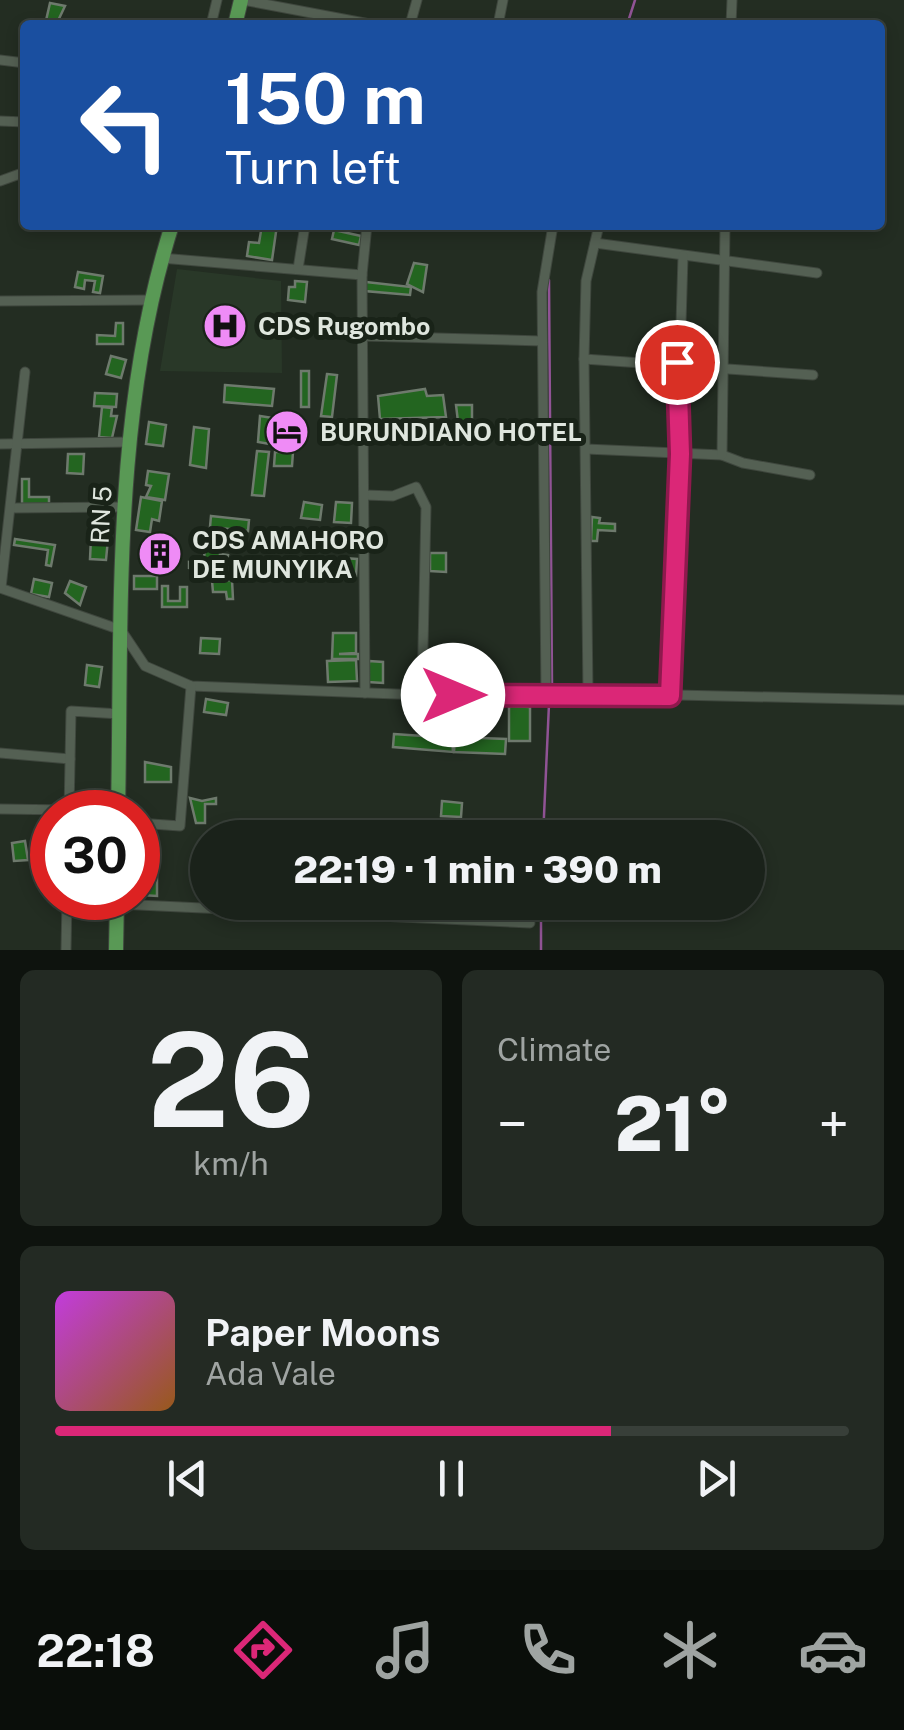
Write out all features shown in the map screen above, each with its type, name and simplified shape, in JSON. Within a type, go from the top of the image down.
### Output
[{"type":"main road","name":"RN 5","points":[[118,790],[122,507],[152,300],[170,230]]},
{"type":"main road","points":[[116,920],[116,950]]},
{"type":"street","points":[[242,0],[331,20]]},
{"type":"street","points":[[298,269],[304,230]]},
{"type":"street","points":[[365,693],[362,275],[366,230]]},
{"type":"street","points":[[546,694],[542,292],[549,230]]},
{"type":"street","points":[[588,693],[584,359],[586,281],[598,230]]},
{"type":"street","points":[[722,455],[725,230]]},
{"type":"street","points":[[596,243],[816,273]]},
{"type":"street","points":[[670,696],[683,256]]},
{"type":"street","points":[[161,258],[362,275]]},
{"type":"street","points":[[0,301],[152,300]]},
{"type":"street","points":[[363,336],[542,341]]},
{"type":"street","points":[[584,359],[677,362],[813,375]]},
{"type":"street","points":[[25,372],[1,588],[121,630],[145,666],[190,686],[422,695],[588,693],[904,700]]},
{"type":"street","points":[[0,444],[130,442]]},
{"type":"street","points":[[586,449],[722,455],[743,464],[810,475]]},
{"type":"street","points":[[365,495],[393,496],[416,487],[426,507],[422,695]]},
{"type":"street","points":[[12,508],[122,507]]},
{"type":"street","points":[[160,825],[180,826],[190,686]]},
{"type":"street","points":[[69,790],[71,711],[120,714]]},
{"type":"street","points":[[0,753],[70,758]]},
{"type":"street","points":[[0,810],[30,810]]},
{"type":"street","points":[[160,903],[530,923]]},
{"type":"street","points":[[66,950],[67,920]]},
{"type":"shaded area","name":"CDS Rugombo","points":[[177,269],[281,281],[282,373],[160,371]]},
{"type":"building","points":[[50,3],[65,6],[58,20],[46,20]]},
{"type":"building","points":[[261,230],[276,230],[272,260],[247,256],[249,242],[259,243]]},
{"type":"building","points":[[334,230],[361,236],[359,245],[332,239]]},
{"type":"building","points":[[414,263],[427,265],[423,292],[407,284]]},
{"type":"building","points":[[78,272],[103,276],[100,293],[93,292],[95,281],[85,280],[84,289],[75,287]]},
{"type":"building","points":[[295,281],[307,282],[305,302],[288,300],[289,287],[295,287]]},
{"type":"building","points":[[366,282],[411,287],[410,295],[365,291]]},
{"type":"building","points":[[116,323],[123,323],[123,344],[97,344],[97,335],[115,336]]},
{"type":"building","points":[[111,356],[126,360],[121,378],[106,374]]},
{"type":"building","points":[[301,371],[309,371],[309,407],[301,407]]},
{"type":"building","points":[[327,374],[337,375],[332,417],[321,416]]},
{"type":"building","points":[[225,385],[274,389],[272,406],[224,402]]},
{"type":"building","points":[[425,389],[427,396],[443,395],[446,417],[380,419],[378,396]]},
{"type":"building","points":[[95,393],[117,394],[116,407],[94,406]]},
{"type":"building","points":[[456,405],[472,405],[472,430],[459,430]]},
{"type":"building","points":[[102,407],[112,408],[111,416],[117,416],[112,438],[99,437]]},
{"type":"building","points":[[260,416],[273,418],[270,444],[258,442]]},
{"type":"building","points":[[149,422],[166,425],[163,446],[146,444]]},
{"type":"building","points":[[194,427],[209,429],[206,468],[190,465]]},
{"type":"building","points":[[257,451],[269,452],[264,496],[252,495]]},
{"type":"building","points":[[275,452],[293,452],[292,466],[274,466]]},
{"type":"building","points":[[68,454],[84,454],[83,474],[67,473]]},
{"type":"building","points":[[148,471],[169,474],[165,500],[146,497],[151,486],[146,485]]},
{"type":"building","points":[[22,479],[29,479],[29,497],[49,497],[49,504],[22,504]]},
{"type":"building","points":[[141,497],[162,501],[159,521],[152,519],[150,532],[136,530]]},
{"type":"building","points":[[304,502],[322,505],[320,520],[301,518]]},
{"type":"building","points":[[336,502],[352,503],[351,523],[334,522]]},
{"type":"building","points":[[211,516],[249,520],[248,531],[210,527]]},
{"type":"building","points":[[592,517],[600,518],[599,523],[615,524],[615,531],[598,530],[597,541],[591,541]]},
{"type":"building","points":[[207,536],[212,537],[211,544],[221,545],[220,554],[228,555],[226,566],[211,563],[209,572],[189,568],[189,562],[203,564]]},
{"type":"building","points":[[91,538],[108,539],[106,560],[90,559]]},
{"type":"building","points":[[15,539],[55,545],[51,566],[46,565],[48,550],[14,545]]},
{"type":"building","points":[[430,553],[446,553],[446,572],[430,571]]},
{"type":"building","points":[[343,558],[357,559],[356,576],[342,576]]},
{"type":"building","points":[[134,576],[157,576],[157,589],[134,589]]},
{"type":"building","points":[[34,579],[52,583],[49,597],[31,594]]},
{"type":"building","points":[[232,580],[233,599],[227,599],[226,592],[213,592],[212,581]]},
{"type":"building","points":[[70,581],[86,587],[80,605],[65,593]]},
{"type":"building","points":[[162,586],[168,586],[168,601],[180,601],[180,587],[187,587],[187,607],[162,607]]},
{"type":"building","points":[[333,633],[356,633],[356,653],[339,654],[358,654],[358,659],[332,659]]},
{"type":"building","points":[[201,638],[220,639],[219,654],[200,653]]},
{"type":"building","points":[[356,660],[357,681],[328,682],[327,661]]},
{"type":"building","points":[[369,661],[383,662],[383,683],[368,682]]},
{"type":"building","points":[[87,665],[102,667],[99,687],[85,685]]},
{"type":"building","points":[[206,699],[228,703],[226,715],[204,712]]},
{"type":"building","points":[[509,706],[530,707],[530,741],[509,741]]},
{"type":"building","points":[[394,734],[452,738],[453,752],[393,747]]},
{"type":"building","points":[[455,737],[506,739],[505,754],[454,752]]},
{"type":"building","points":[[145,762],[171,767],[171,782],[145,782]]},
{"type":"building","points":[[190,798],[216,798],[216,804],[205,804],[205,820],[195,820]]},
{"type":"building","points":[[442,801],[462,803],[461,817],[441,816]]},
{"type":"building","points":[[25,841],[28,860],[14,861],[12,843]]},
{"type":"waterway","points":[[629,20],[635,0]]},
{"type":"waterway","points":[[549,280],[552,685]]},
{"type":"waterway","points":[[544,820],[549,704]]},
{"type":"waterway","points":[[541,920],[541,950]]},
{"type":"place","name":"CDS Rugombo","points":[[225,326]]},
{"type":"place","name":"BURUNDIANO HOTEL","points":[[287,432]]},
{"type":"place","name":"CDS AMAHORO DE MUNYIKA","points":[[160,554]]},
{"type":"route","points":[[453,695],[670,696],[680,454],[677,362]]}]
